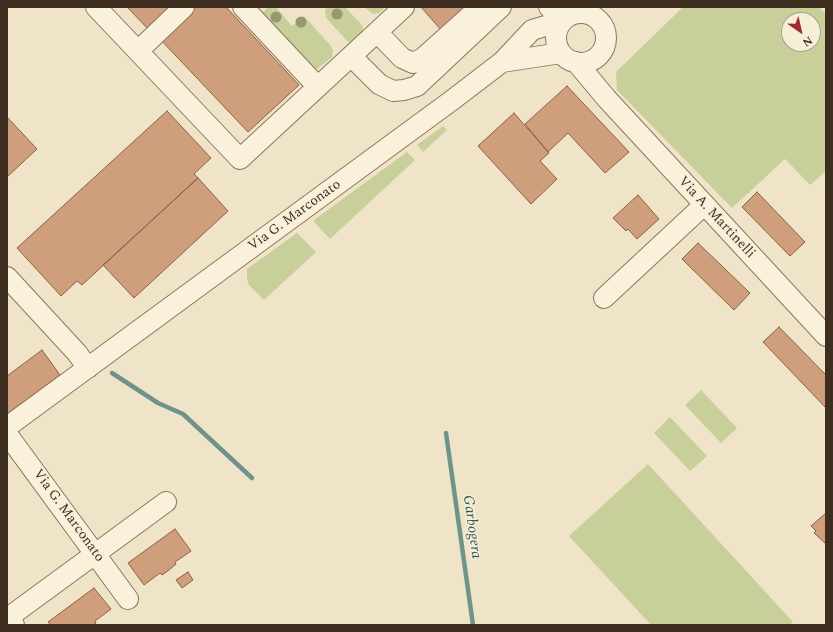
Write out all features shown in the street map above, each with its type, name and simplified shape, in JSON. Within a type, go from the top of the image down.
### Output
[{"type":"street","points":[[96,7],[240,159],[404,7]]},
{"type":"street","points":[[138,51],[184,7]]},
{"type":"street","points":[[243,7],[317,86]]},
{"type":"street","points":[[377,32],[402,58],[413,63],[423,58],[480,7]]},
{"type":"street","points":[[351,56],[379,84],[393,91],[404,90],[417,86],[501,7]]},
{"type":"street","name":"Via G. Marconato","points":[[7,427],[502,62],[532,30],[556,14],[569,16],[579,12],[601,12]]},
{"type":"street","points":[[597,57],[603,50],[606,42],[606,33],[602,23],[601,12]]},
{"type":"street","points":[[556,14],[558,28],[556,37],[557,46],[568,58]]},
{"type":"street","name":"Via G. Marconato","points":[[502,62],[568,58],[584,62],[597,57]]},
{"type":"street","name":"Via A. Martinelli","points":[[597,57],[607,99]]},
{"type":"street","name":"Via A. Martinelli","points":[[568,58],[826,336]]},
{"type":"street","points":[[604,298],[704,204]]},
{"type":"street","points":[[7,277],[73,348],[88,368]]},
{"type":"street","name":"Via G. Marconato","points":[[7,434],[128,599]]},
{"type":"street","points":[[14,625],[9,617],[166,502]]},
{"type":"green space","points":[[268,7],[276,7],[292,26],[304,16],[331,46],[333,51],[332,57],[316,70],[262,13]]},
{"type":"green space","points":[[327,7],[345,7],[362,25],[364,32],[352,43],[348,42],[326,18],[325,11]]},
{"type":"green space","points":[[364,7],[386,7],[379,13],[373,14]]},
{"type":"green space","points":[[683,7],[819,7],[826,14],[826,171],[810,185],[785,159],[732,208],[617,90],[616,72]]},
{"type":"green space","points":[[443,126],[447,130],[423,152],[417,145]]},
{"type":"green space","points":[[407,152],[415,160],[330,239],[314,222],[314,220]]},
{"type":"green space","points":[[297,233],[316,252],[264,300],[249,285],[247,279],[247,269]]},
{"type":"green space","points":[[701,390],[737,428],[721,443],[685,405]]},
{"type":"green space","points":[[670,417],[707,456],[690,471],[654,433]]},
{"type":"green space","points":[[648,464],[793,622],[790,625],[651,625],[569,536]]},
{"type":"building","points":[[127,7],[176,7],[150,31]]},
{"type":"building","points":[[192,7],[226,7],[299,85],[248,132],[159,38]]},
{"type":"building","points":[[421,7],[466,7],[442,31]]},
{"type":"building","points":[[567,86],[629,152],[605,173],[568,133],[548,152],[525,124]]},
{"type":"building","points":[[167,111],[211,158],[194,174],[198,178],[82,285],[77,281],[61,296],[17,248]]},
{"type":"building","points":[[514,113],[549,153],[540,161],[557,179],[531,204],[478,146]]},
{"type":"building","points":[[7,117],[37,149],[7,177]]},
{"type":"building","points":[[198,178],[228,211],[134,298],[103,265]]},
{"type":"building","points":[[757,192],[805,242],[790,256],[742,207]]},
{"type":"building","points":[[638,195],[659,219],[637,239],[628,229],[626,231],[613,218]]},
{"type":"building","points":[[698,243],[750,293],[734,310],[682,259]]},
{"type":"building","points":[[779,327],[826,375],[826,408],[763,342]]},
{"type":"building","points":[[42,350],[60,375],[7,414],[7,376]]},
{"type":"building","points":[[826,513],[826,544],[814,533],[816,531],[811,526]]},
{"type":"building","points":[[175,529],[191,551],[175,562],[176,564],[169,570],[162,575],[160,573],[144,585],[128,563]]},
{"type":"building","points":[[188,572],[193,580],[182,588],[176,580]]},
{"type":"building","points":[[94,588],[111,609],[95,621],[96,623],[93,625],[51,625],[48,622]]},
{"type":"waterway","points":[[112,373],[158,403],[183,414],[252,478]]},
{"type":"waterway","name":"Garbogera","points":[[446,433],[473,625]]}]
